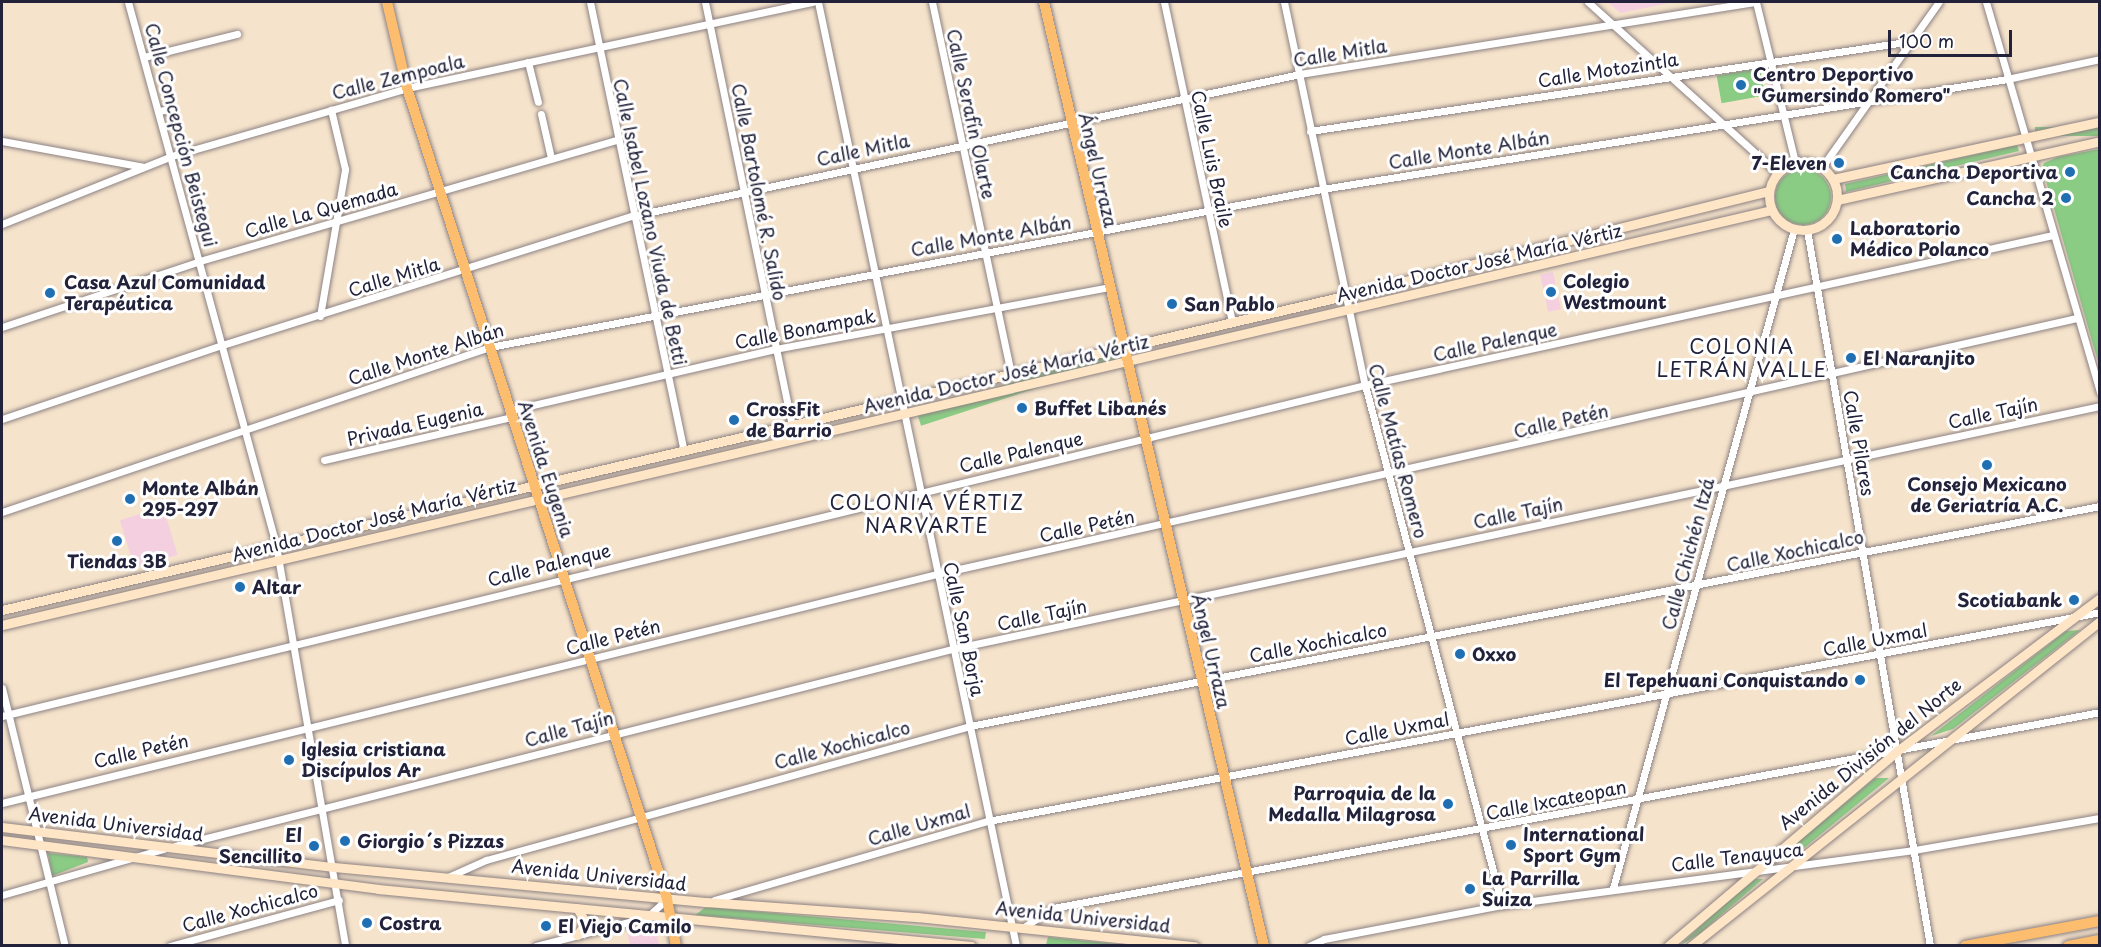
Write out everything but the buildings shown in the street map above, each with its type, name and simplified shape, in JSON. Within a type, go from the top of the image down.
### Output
[{"type":"main road","name":"Avenida Eugenia","points":[[387,2],[407,88],[667,899],[676,945]]},
{"type":"main road","name":"Ángel Urraza","points":[[1044,2],[1095,232],[1264,945]]},
{"type":"main road","points":[[1833,179],[2100,122]]},
{"type":"main road","points":[[1837,200],[2029,155],[2100,141]]},
{"type":"main road","points":[[1795,162],[1822,167],[1833,179],[1837,200],[1824,224],[1807,230],[1794,229],[1772,210],[1769,191],[1777,173],[1795,162]]},
{"type":"main road","name":"Avenida Doctor José María Vértiz","points":[[2,610],[532,483],[1344,296],[1769,191]]},
{"type":"main road","name":"Avenida Doctor José María Vértiz","points":[[2,626],[537,498],[1126,364],[1772,210]]},
{"type":"main road","name":"Avenida División del Norte","points":[[1668,945],[1897,751],[2100,598]]},
{"type":"main road","name":"Avenida División del Norte","points":[[1691,945],[2100,621]]},
{"type":"main road","name":"Avenida Universidad","points":[[2,827],[334,867],[667,899],[1024,927],[1194,945]]},
{"type":"main road","name":"Avenida Universidad","points":[[2,840],[335,883],[671,920],[971,945]]},
{"type":"main road","points":[[576,908],[586,923],[577,935]]},
{"type":"main road","points":[[1965,945],[2100,921]]},
{"type":"main road","points":[[2068,945],[2100,940]]},
{"type":"street","name":"Calle Concepción Beistegui","points":[[128,2],[172,156],[276,545],[310,726],[345,945]]},
{"type":"street","name":"Calle Isabel Lozano Viuda de Betti","points":[[590,2],[632,216],[683,449]]},
{"type":"street","name":"Calle Bartolomé R. Salido","points":[[705,2],[792,424]]},
{"type":"street","name":"Calle Zempoala","points":[[2,224],[172,156],[407,88],[599,45],[815,2]]},
{"type":"street","name":"Calle San Borja","points":[[815,2],[902,398],[952,649],[1016,945]]},
{"type":"street","name":"Calle Serafín Olarte","points":[[932,2],[1011,373]]},
{"type":"street","name":"Calle Luis Braile","points":[[1164,2],[1206,211],[1232,322]]},
{"type":"street","name":"Calle Matías Romero","points":[[1284,2],[1347,311],[1502,905]]},
{"type":"street","points":[[1588,2],[1777,173]]},
{"type":"street","points":[[1755,2],[1795,162]]},
{"type":"street","name":"Calle Mitla","points":[[2,419],[222,345],[466,271],[632,216],[852,167],[1300,74],[1755,2]]},
{"type":"street","points":[[1822,167],[1939,2]]},
{"type":"street","points":[[1986,2],[2100,393]]},
{"type":"street","points":[[144,57],[237,34]]},
{"type":"street","name":"Calle Motozintla","points":[[1310,131],[1669,75],[1912,41]]},
{"type":"street","name":"Calle Monte Albán","points":[[2,512],[490,346],[654,313],[1322,189],[1723,123],[2007,80],[2100,59]]},
{"type":"street","points":[[528,62],[538,102]]},
{"type":"street","points":[[159,111],[170,109]]},
{"type":"street","points":[[320,316],[345,168],[331,110]]},
{"type":"street","points":[[541,114],[551,158]]},
{"type":"street","name":"Calle La Quemada","points":[[2,327],[200,261],[617,140]]},
{"type":"street","points":[[2,141],[143,167]]},
{"type":"street","name":"Calle Chichén Itzá","points":[[1613,888],[1668,694],[1746,394],[1794,229]]},
{"type":"street","name":"Calle Pilares","points":[[1807,230],[1930,945]]},
{"type":"street","name":"Calle Palenque","points":[[4,715],[564,577],[1365,385],[2053,235]]},
{"type":"street","name":"Calle Bonampak","points":[[512,413],[775,349],[1108,287]]},
{"type":"street","name":"Calle Petén","points":[[2,803],[29,793],[937,574],[1389,475],[2077,318]]},
{"type":"street","name":"Calle Tajín","points":[[2,895],[127,857],[324,809],[614,732],[952,649],[2100,406]]},
{"type":"street","name":"Privada Eugenia","points":[[324,460],[512,413]]},
{"type":"street","name":"Calle Xochicalco","points":[[448,877],[486,860],[970,726],[1432,635],[1694,588],[1862,552],[2100,506]]},
{"type":"street","name":"Calle Uxmal","points":[[707,902],[988,820],[2100,612]]},
{"type":"street","points":[[2,688],[4,715],[29,793],[65,945]]},
{"type":"street","name":"Calle Ixcateopan","points":[[1024,927],[1053,908],[1246,874],[2100,712]]},
{"type":"street","name":"Calle Tenayuca","points":[[1309,945],[1324,939],[1502,905],[1613,888],[1914,850],[2100,818]]},
{"type":"street","points":[[536,945],[647,917],[667,899]]},
{"type":"street","name":"Calle Xochicalco","points":[[170,945],[339,900]]},
{"type":"shaded area","points":[[1608,2],[1675,2],[1620,13]]},
{"type":"shaded area","name":"Colegio Westmount","points":[[1553,272],[1561,309],[1548,312],[1540,275]]},
{"type":"shaded area","points":[[163,507],[178,555],[135,568],[120,520]]},
{"type":"shaded area","points":[[645,928],[657,933],[659,945],[630,945],[627,931]]},
{"type":"green space","name":"Centro Deportivo \"Gumersindo Romero\"","points":[[1760,68],[1765,96],[1722,103],[1717,76]]},
{"type":"green space","points":[[2035,127],[2099,127],[2099,136],[2035,136]]},
{"type":"green space","points":[[2017,145],[2019,151],[1846,192],[1845,184]]},
{"type":"green space","points":[[2100,149],[2099,365],[2042,167],[2044,163],[2058,157]]},
{"type":"green space","points":[[1803,169],[1814,171],[1823,177],[1829,186],[1831,197],[1829,208],[1823,217],[1814,223],[1803,225],[1792,223],[1783,217],[1777,208],[1775,197],[1777,186],[1783,177],[1792,171]]},
{"type":"green space","points":[[1112,350],[1116,362],[921,426],[917,413]]},
{"type":"green space","points":[[2080,630],[1953,729],[1931,736],[2066,631]]},
{"type":"green space","points":[[1875,778],[1889,778],[1798,853],[1785,853]]},
{"type":"green space","points":[[48,853],[87,857],[88,862],[52,876]]},
{"type":"green space","points":[[1751,879],[1763,879],[1699,934],[1679,946]]},
{"type":"green space","points":[[706,907],[986,932],[985,939],[695,915]]},
{"type":"green space","points":[[1048,937],[1125,945],[1046,945]]},
{"type":"place","name":"Centro Deportivo \"Gumersindo Romero\"","points":[[1741,85]]},
{"type":"place","name":"7-Eleven","points":[[1839,163]]},
{"type":"place","name":"Cancha Deportiva","points":[[2070,172]]},
{"type":"place","name":"Cancha 2","points":[[2066,198]]},
{"type":"place","name":"Laboratorio Médico Polanco","points":[[1837,239]]},
{"type":"place","name":"Colegio Westmount","points":[[1551,292]]},
{"type":"place","name":"Casa Azul Comunidad Terapéutica","points":[[50,293]]},
{"type":"place","name":"San Pablo","points":[[1172,304]]},
{"type":"place","name":"El Naranjito","points":[[1851,358]]},
{"type":"place","name":"Buffet Libanés","points":[[1022,408]]},
{"type":"place","name":"CrossFit de Barrio","points":[[734,420]]},
{"type":"place","name":"Consejo Mexicano de Geriatría A.C.","points":[[1987,465]]},
{"type":"place","name":"Monte Albán 295-297","points":[[130,499]]},
{"type":"place","name":"Tiendas 3B","points":[[117,541]]},
{"type":"place","name":"Altar","points":[[240,587]]},
{"type":"place","name":"Scotiabank","points":[[2074,600]]},
{"type":"place","name":"Oxxo","points":[[1460,654]]},
{"type":"place","name":"El Tepehuani Conquistando","points":[[1860,680]]},
{"type":"place","name":"Iglesia cristiana Discípulos Ar","points":[[289,760]]},
{"type":"place","name":"Parroquia de la Medalla Milagrosa","points":[[1448,804]]},
{"type":"place","name":"Giorgio´s Pizzas","points":[[345,841]]},
{"type":"place","name":"International Sport Gym","points":[[1511,845]]},
{"type":"place","name":"El Sencillito","points":[[314,846]]},
{"type":"place","name":"La Parrilla Suiza","points":[[1470,889]]},
{"type":"place","name":"Costra","points":[[367,923]]},
{"type":"place","name":"El Viejo Camilo","points":[[546,926]]},
{"type":"district","name":"COLONIA LETRÁN VALLE","points":[[1742,358]]},
{"type":"district","name":"COLONIA VÉRTIZ NARVARTE","points":[[927,514]]}]
